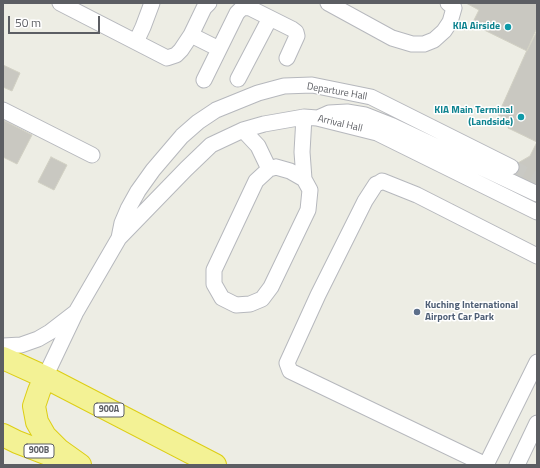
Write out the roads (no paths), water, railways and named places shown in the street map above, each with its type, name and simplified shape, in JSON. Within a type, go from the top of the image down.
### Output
[{"type":"highway","name":"900A","points":[[3,358],[45,377],[206,464]]},
{"type":"highway","points":[[45,377],[34,406],[37,422],[45,436],[59,450],[80,465]]},
{"type":"highway","name":"900B","points":[[3,435],[17,442],[77,465]]},
{"type":"lane","points":[[60,3],[167,58],[176,55],[191,35],[204,8],[209,3]]},
{"type":"lane","points":[[136,42],[152,3]]},
{"type":"lane","points":[[328,3],[392,38],[412,44],[424,44],[434,40],[444,31],[450,22],[454,8],[448,3]]},
{"type":"lane","points":[[204,80],[237,13],[243,7],[250,8],[296,32],[297,36],[287,58]]},
{"type":"lane","points":[[238,79],[270,18]]},
{"type":"lane","points":[[191,35],[218,49]]},
{"type":"lane","name":"Departure Hall","points":[[119,238],[122,223],[138,191],[168,153],[198,122],[216,110],[258,93],[284,86],[312,85],[370,97],[511,167]]},
{"type":"lane","points":[[3,110],[92,155]]},
{"type":"lane","points":[[304,178],[290,171],[276,167],[269,169],[256,181],[214,270],[214,284],[222,298],[236,305],[250,304],[262,299],[271,287],[308,210],[310,190],[304,178],[302,137],[310,117],[329,113],[347,112],[365,115],[393,126],[537,194]]},
{"type":"lane","name":"Arrival Hall","points":[[119,238],[186,169],[212,145],[243,130],[264,124],[310,117],[377,133],[537,212]]},
{"type":"lane","points":[[243,130],[258,146],[269,169]]},
{"type":"lane","points":[[537,256],[417,195],[382,181],[379,182],[376,184],[365,201],[318,295],[287,363],[290,371],[486,465],[537,362]]},
{"type":"lane","points":[[45,377],[76,312],[119,238]]},
{"type":"lane","points":[[3,346],[21,345],[38,339],[50,332],[76,312]]},
{"type":"lane","points":[[517,465],[537,423]]},
{"type":"tunnel","points":[[511,167],[537,180]]},
{"type":"place","name":"KIA Airside","points":[[508,27]]},
{"type":"place","name":"KIA Main Terminal (Landside)","points":[[521,117]]},
{"type":"place","name":"Kuching International Airport Car Park","points":[[417,312]]}]
